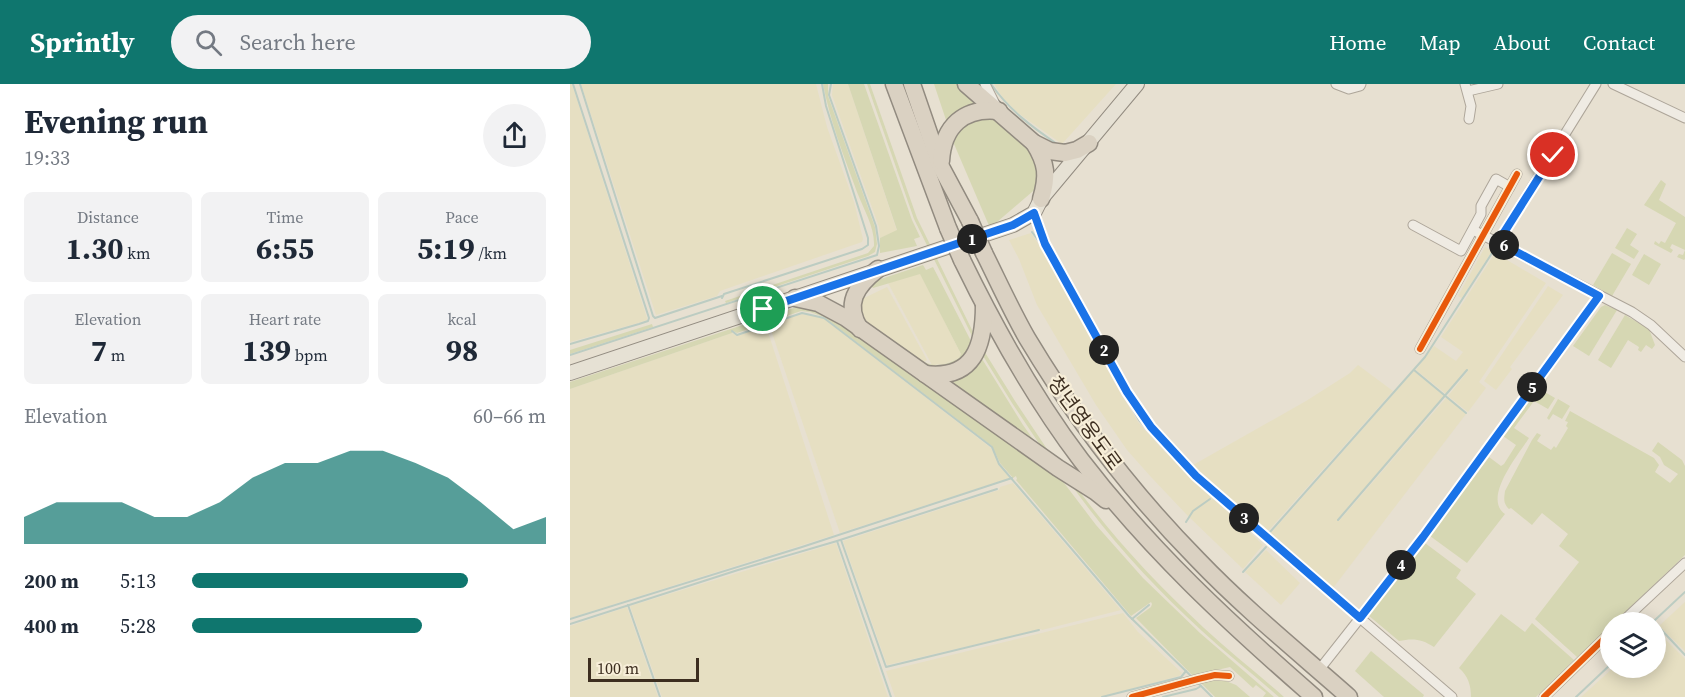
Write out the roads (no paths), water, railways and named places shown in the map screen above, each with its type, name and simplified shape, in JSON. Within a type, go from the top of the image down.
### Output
[{"type":"highway","name":"청년영웅도로","points":[[894,84],[962,260],[1007,347],[1055,424],[1081,460],[1181,575],[1214,608],[1314,697]]},
{"type":"highway","name":"청년영웅도로","points":[[912,84],[940,165],[970,221],[1004,295],[1073,411],[1099,447],[1197,560],[1349,697]]},
{"type":"highway","points":[[966,84],[1034,143],[1050,151],[1065,153],[1077,150],[1089,143]]},
{"type":"highway","points":[[940,165],[941,150],[953,125],[964,116],[975,112],[999,111]]},
{"type":"highway","points":[[1034,143],[1042,156],[1046,169],[1046,183],[1038,206]]},
{"type":"highway","points":[[860,330],[854,319],[854,299],[860,285],[878,269]]},
{"type":"highway","points":[[795,298],[818,303],[846,318],[1069,476],[1096,492],[1144,535]]},
{"type":"highway","points":[[924,374],[952,373],[966,365],[982,337],[984,305]]},
{"type":"main road","points":[[570,373],[1013,225],[1038,206],[1137,84]]},
{"type":"street","points":[[985,84],[999,111]]},
{"type":"street","points":[[1336,84],[1349,89],[1361,84]]},
{"type":"street","points":[[1469,119],[1471,106],[1467,88],[1498,84]]},
{"type":"street","points":[[1498,242],[1596,84]]},
{"type":"street","points":[[1613,84],[1685,118]]},
{"type":"street","points":[[1420,349],[1517,174]]},
{"type":"street","points":[[1413,225],[1461,251],[1481,214],[1481,206],[1496,179],[1510,187]]},
{"type":"street","points":[[1038,206],[1045,244],[1127,392],[1151,427],[1196,476],[1452,697]]},
{"type":"street","points":[[1473,230],[1632,312],[1651,325],[1685,357]]},
{"type":"street","points":[[1319,670],[1423,537],[1599,296]]},
{"type":"street","points":[[1633,612],[1685,563]]},
{"type":"street","points":[[1544,697],[1600,643]]},
{"type":"street","points":[[1132,697],[1215,675],[1229,676]]},
{"type":"waterway","points":[[570,344],[639,324],[648,321],[649,318],[573,84]]},
{"type":"waterway","points":[[580,84],[653,316],[655,318],[722,296]]},
{"type":"waterway","points":[[722,298],[724,294],[862,249],[868,245],[868,238],[826,106],[822,84]]},
{"type":"waterway","points":[[570,355],[877,255],[879,246],[876,226],[829,95],[831,84]]},
{"type":"waterway","points":[[991,84],[1021,117],[1057,144]]},
{"type":"waterway","points":[[1032,232],[1041,244]]},
{"type":"waterway","points":[[1270,532],[1425,357],[1494,250]]},
{"type":"waterway","points":[[732,331],[737,335],[802,313],[824,318],[992,447],[999,464],[1129,616],[1192,677]]},
{"type":"waterway","points":[[1103,357],[1139,420],[1165,449]]},
{"type":"waterway","points":[[1414,370],[1466,413]]},
{"type":"waterway","points":[[1338,520],[1467,370]]},
{"type":"waterway","points":[[570,619],[802,547],[1012,478]]},
{"type":"waterway","points":[[570,624],[997,489]]},
{"type":"waterway","points":[[1186,522],[1193,511],[1210,499]]},
{"type":"waterway","points":[[841,540],[886,667],[1039,630]]},
{"type":"waterway","points":[[837,541],[891,697]]},
{"type":"waterway","points":[[1243,572],[1266,547]]},
{"type":"waterway","points":[[1664,612],[1685,592]]},
{"type":"waterway","points":[[628,605],[660,697]]},
{"type":"waterway","points":[[1132,619],[1149,605]]},
{"type":"waterway","points":[[1666,635],[1685,655]]},
{"type":"waterway","points":[[1102,697],[1181,677],[1186,671]]},
{"type":"waterway","points":[[1576,697],[1600,674]]},
{"type":"waterway","points":[[1198,683],[1212,697]]},
{"type":"waterway","points":[[1163,697],[1201,686]]}]
